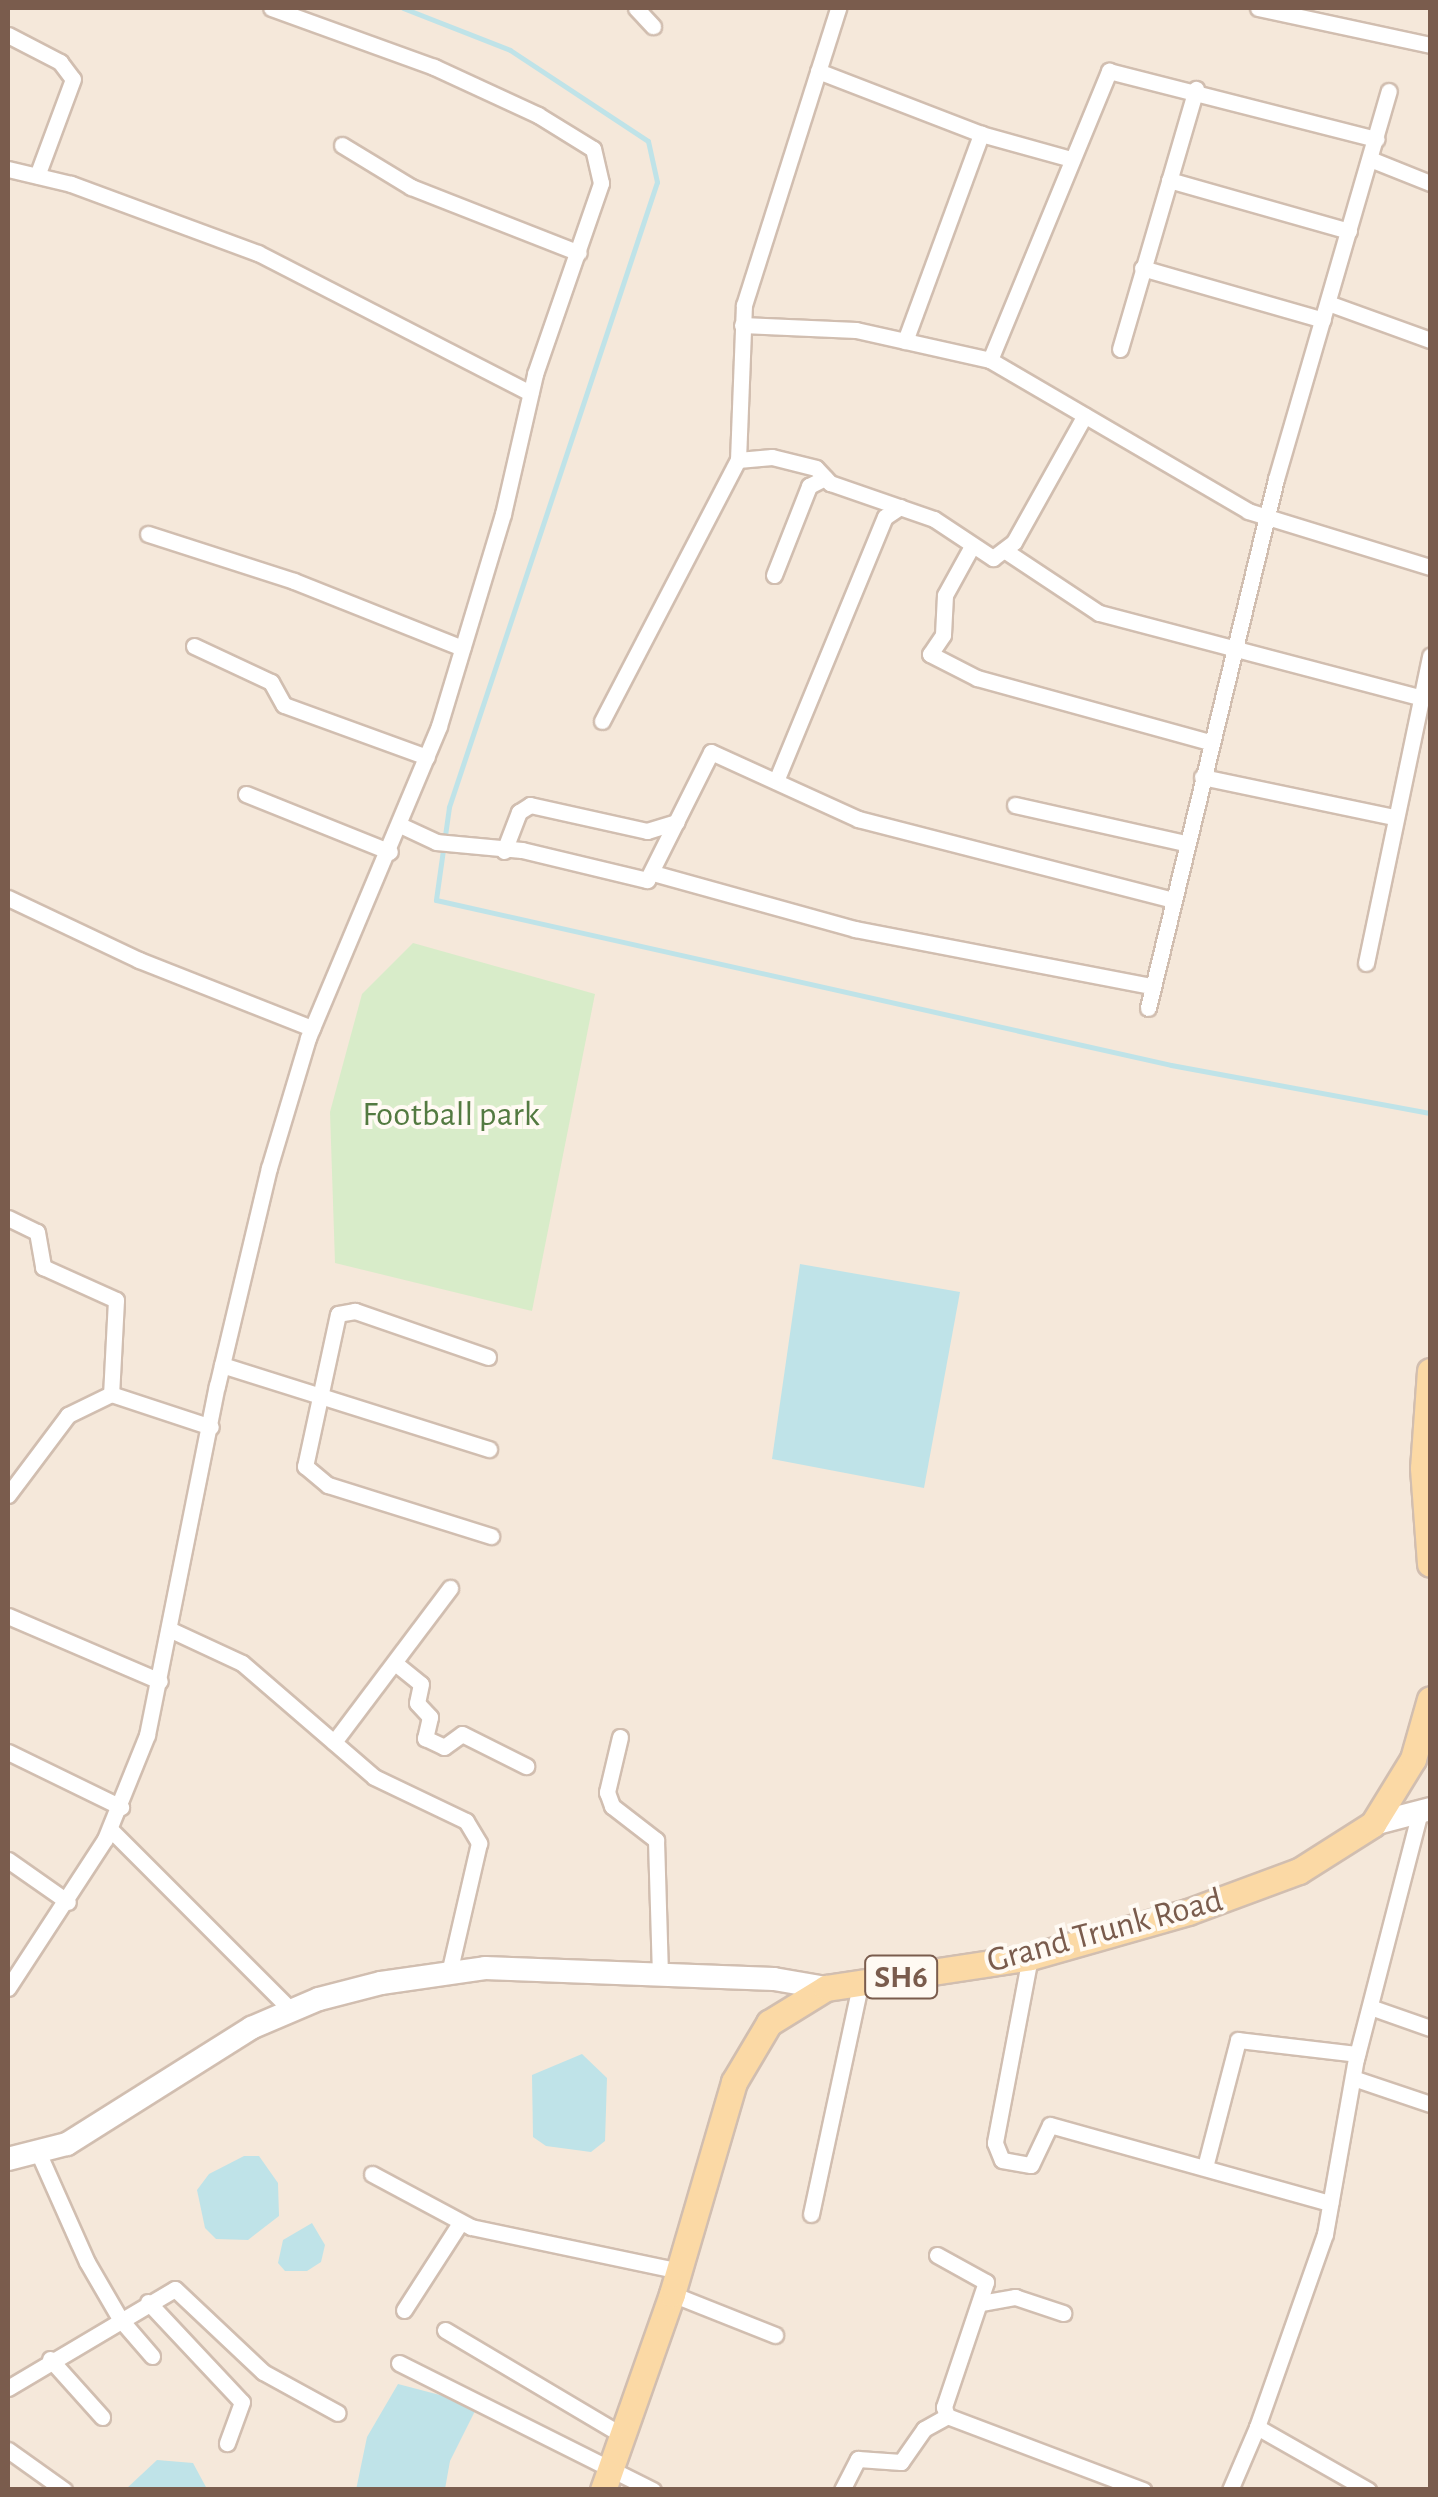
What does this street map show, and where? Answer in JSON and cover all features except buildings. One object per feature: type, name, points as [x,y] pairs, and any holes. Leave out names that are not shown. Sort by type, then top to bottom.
[{"type":"main road","points":[[1430,1380],[1423,1468],[1430,1563]]},
{"type":"main road","name":"Grand Trunk Road","points":[[607,2480],[676,2283],[743,2059],[770,2023],[826,1988],[1030,1956],[1266,1885],[1334,1854],[1373,1824],[1414,1759],[1430,1699]]},
{"type":"main road","points":[[1373,1824],[1425,1812]]},
{"type":"main road","points":[[8,2159],[66,2144],[251,2028],[292,2010],[381,1983],[485,1968],[660,1974],[826,1988]]},
{"type":"street","points":[[8,1988],[68,1902],[121,1806],[160,1680],[222,1365],[269,1168],[312,1028],[390,852],[426,757],[503,514],[530,393],[601,183],[593,149],[581,138],[434,68],[271,8]]},
{"type":"street","points":[[636,8],[652,26]]},
{"type":"street","points":[[602,721],[726,492],[738,460],[742,324],[777,188],[838,8]]},
{"type":"street","points":[[1258,8],[1430,45]]},
{"type":"street","points":[[8,35],[60,62],[73,78],[38,176]]},
{"type":"street","points":[[818,71],[981,134],[1071,158]]},
{"type":"street","points":[[990,360],[1109,71],[1376,138]]},
{"type":"street","points":[[1120,349],[1196,90]]},
{"type":"street","points":[[1148,1008],[1170,899],[1267,517],[1388,91]]},
{"type":"street","points":[[906,341],[981,134]]},
{"type":"street","points":[[342,145],[412,187],[579,253]]},
{"type":"street","points":[[1370,159],[1430,183]]},
{"type":"street","points":[[8,169],[258,252],[530,393]]},
{"type":"street","points":[[1169,180],[1349,231]]},
{"type":"street","points":[[1142,268],[1323,320]]},
{"type":"street","points":[[1328,303],[1430,340]]},
{"type":"street","points":[[742,324],[856,330],[990,360],[1267,517],[1430,567]]},
{"type":"street","points":[[738,460],[800,462],[825,478],[934,519],[993,558],[1004,550],[1085,416]]},
{"type":"street","points":[[774,575],[808,486],[825,478]]},
{"type":"street","points":[[776,781],[885,517],[900,507]]},
{"type":"street","points":[[148,534],[312,588],[462,648]]},
{"type":"street","points":[[972,546],[945,595],[943,634],[930,654],[977,678],[1210,742]]},
{"type":"street","points":[[1004,550],[1099,613],[1420,697]]},
{"type":"street","points":[[194,646],[271,682],[284,705],[426,757]]},
{"type":"street","points":[[1366,962],[1393,817],[1430,656]]},
{"type":"street","points":[[653,873],[711,752],[873,823],[1170,899]]},
{"type":"street","points":[[1202,777],[1393,817]]},
{"type":"street","points":[[246,794],[390,852]]},
{"type":"street","points":[[1015,804],[1185,843]]},
{"type":"street","points":[[504,851],[519,812],[530,805],[646,830],[677,822]]},
{"type":"street","points":[[400,825],[436,842],[504,851],[634,878],[653,873],[855,930],[1151,986]]},
{"type":"street","points":[[8,898],[139,960],[312,1028]]},
{"type":"street","points":[[8,1218],[38,1232],[42,1267],[116,1300],[111,1394]]},
{"type":"street","points":[[488,1357],[346,1310],[334,1320],[316,1396],[308,1474],[491,1536]]},
{"type":"street","points":[[222,1365],[489,1449]]},
{"type":"street","points":[[8,1496],[68,1415],[88,1399],[111,1394],[211,1427]]},
{"type":"street","points":[[334,1742],[450,1588]]},
{"type":"street","points":[[8,1616],[160,1680]]},
{"type":"street","points":[[171,1630],[242,1662],[374,1777],[466,1822],[479,1843],[449,1973]]},
{"type":"street","points":[[395,1663],[420,1684],[417,1703],[430,1717],[425,1738],[444,1747],[462,1734],[526,1766]]},
{"type":"street","points":[[620,1737],[607,1792],[612,1806],[656,1840],[660,1974]]},
{"type":"street","points":[[8,1752],[121,1806]]},
{"type":"street","points":[[1230,2490],[1258,2426],[1330,2203],[1357,2054],[1425,1812]]},
{"type":"street","points":[[110,1830],[292,2010]]},
{"type":"street","points":[[8,1860],[68,1902]]},
{"type":"street","points":[[1030,1956],[995,2143],[1002,2160],[1032,2165],[1050,2125],[1330,2203]]},
{"type":"street","points":[[811,2214],[861,1981]]},
{"type":"street","points":[[1372,2008],[1430,2028]]},
{"type":"street","points":[[1205,2167],[1238,2040],[1357,2054]]},
{"type":"street","points":[[1353,2078],[1430,2104]]},
{"type":"street","points":[[38,2152],[120,2319],[152,2356]]},
{"type":"street","points":[[372,2174],[460,2223],[676,2283],[775,2335]]},
{"type":"street","points":[[404,2310],[460,2223]]},
{"type":"street","points":[[937,2255],[986,2282],[944,2408],[947,2416],[1143,2490]]},
{"type":"street","points":[[9,2382],[176,2289],[263,2372],[338,2413]]},
{"type":"street","points":[[981,2303],[1014,2298],[1063,2314]]},
{"type":"street","points":[[148,2302],[242,2402],[227,2443]]},
{"type":"street","points":[[445,2330],[622,2435]]},
{"type":"street","points":[[50,2358],[102,2417]]},
{"type":"street","points":[[399,2363],[607,2480],[653,2490]]},
{"type":"street","points":[[842,2490],[858,2460],[902,2462],[924,2429],[947,2416]]},
{"type":"street","points":[[1258,2426],[1368,2490]]},
{"type":"street","points":[[8,2450],[64,2490]]},
{"type":"shaded area","points":[[8,8],[1430,8],[1430,2489],[8,2489]]},
{"type":"green space","name":"Football park","points":[[413,943],[595,994],[532,1311],[335,1263],[330,1112],[362,994]]},
{"type":"water","points":[[800,1264],[960,1292],[924,1488],[772,1459]]},
{"type":"water","points":[[582,2054],[607,2078],[605,2141],[591,2152],[546,2146],[533,2137],[532,2075]]},
{"type":"water","points":[[244,2156],[259,2156],[278,2183],[279,2216],[248,2240],[216,2239],[205,2228],[197,2190],[209,2174]]},
{"type":"water","points":[[312,2223],[325,2245],[321,2262],[307,2271],[285,2271],[278,2263],[283,2240]]},
{"type":"water","points":[[398,2384],[478,2405],[450,2461],[445,2489],[356,2490],[367,2437]]},
{"type":"water","points":[[157,2460],[193,2463],[207,2489],[126,2489]]},
{"type":"waterway","points":[[403,8],[510,50],[648,141],[657,182],[449,807],[436,900],[1171,1065],[1430,1113]]}]
